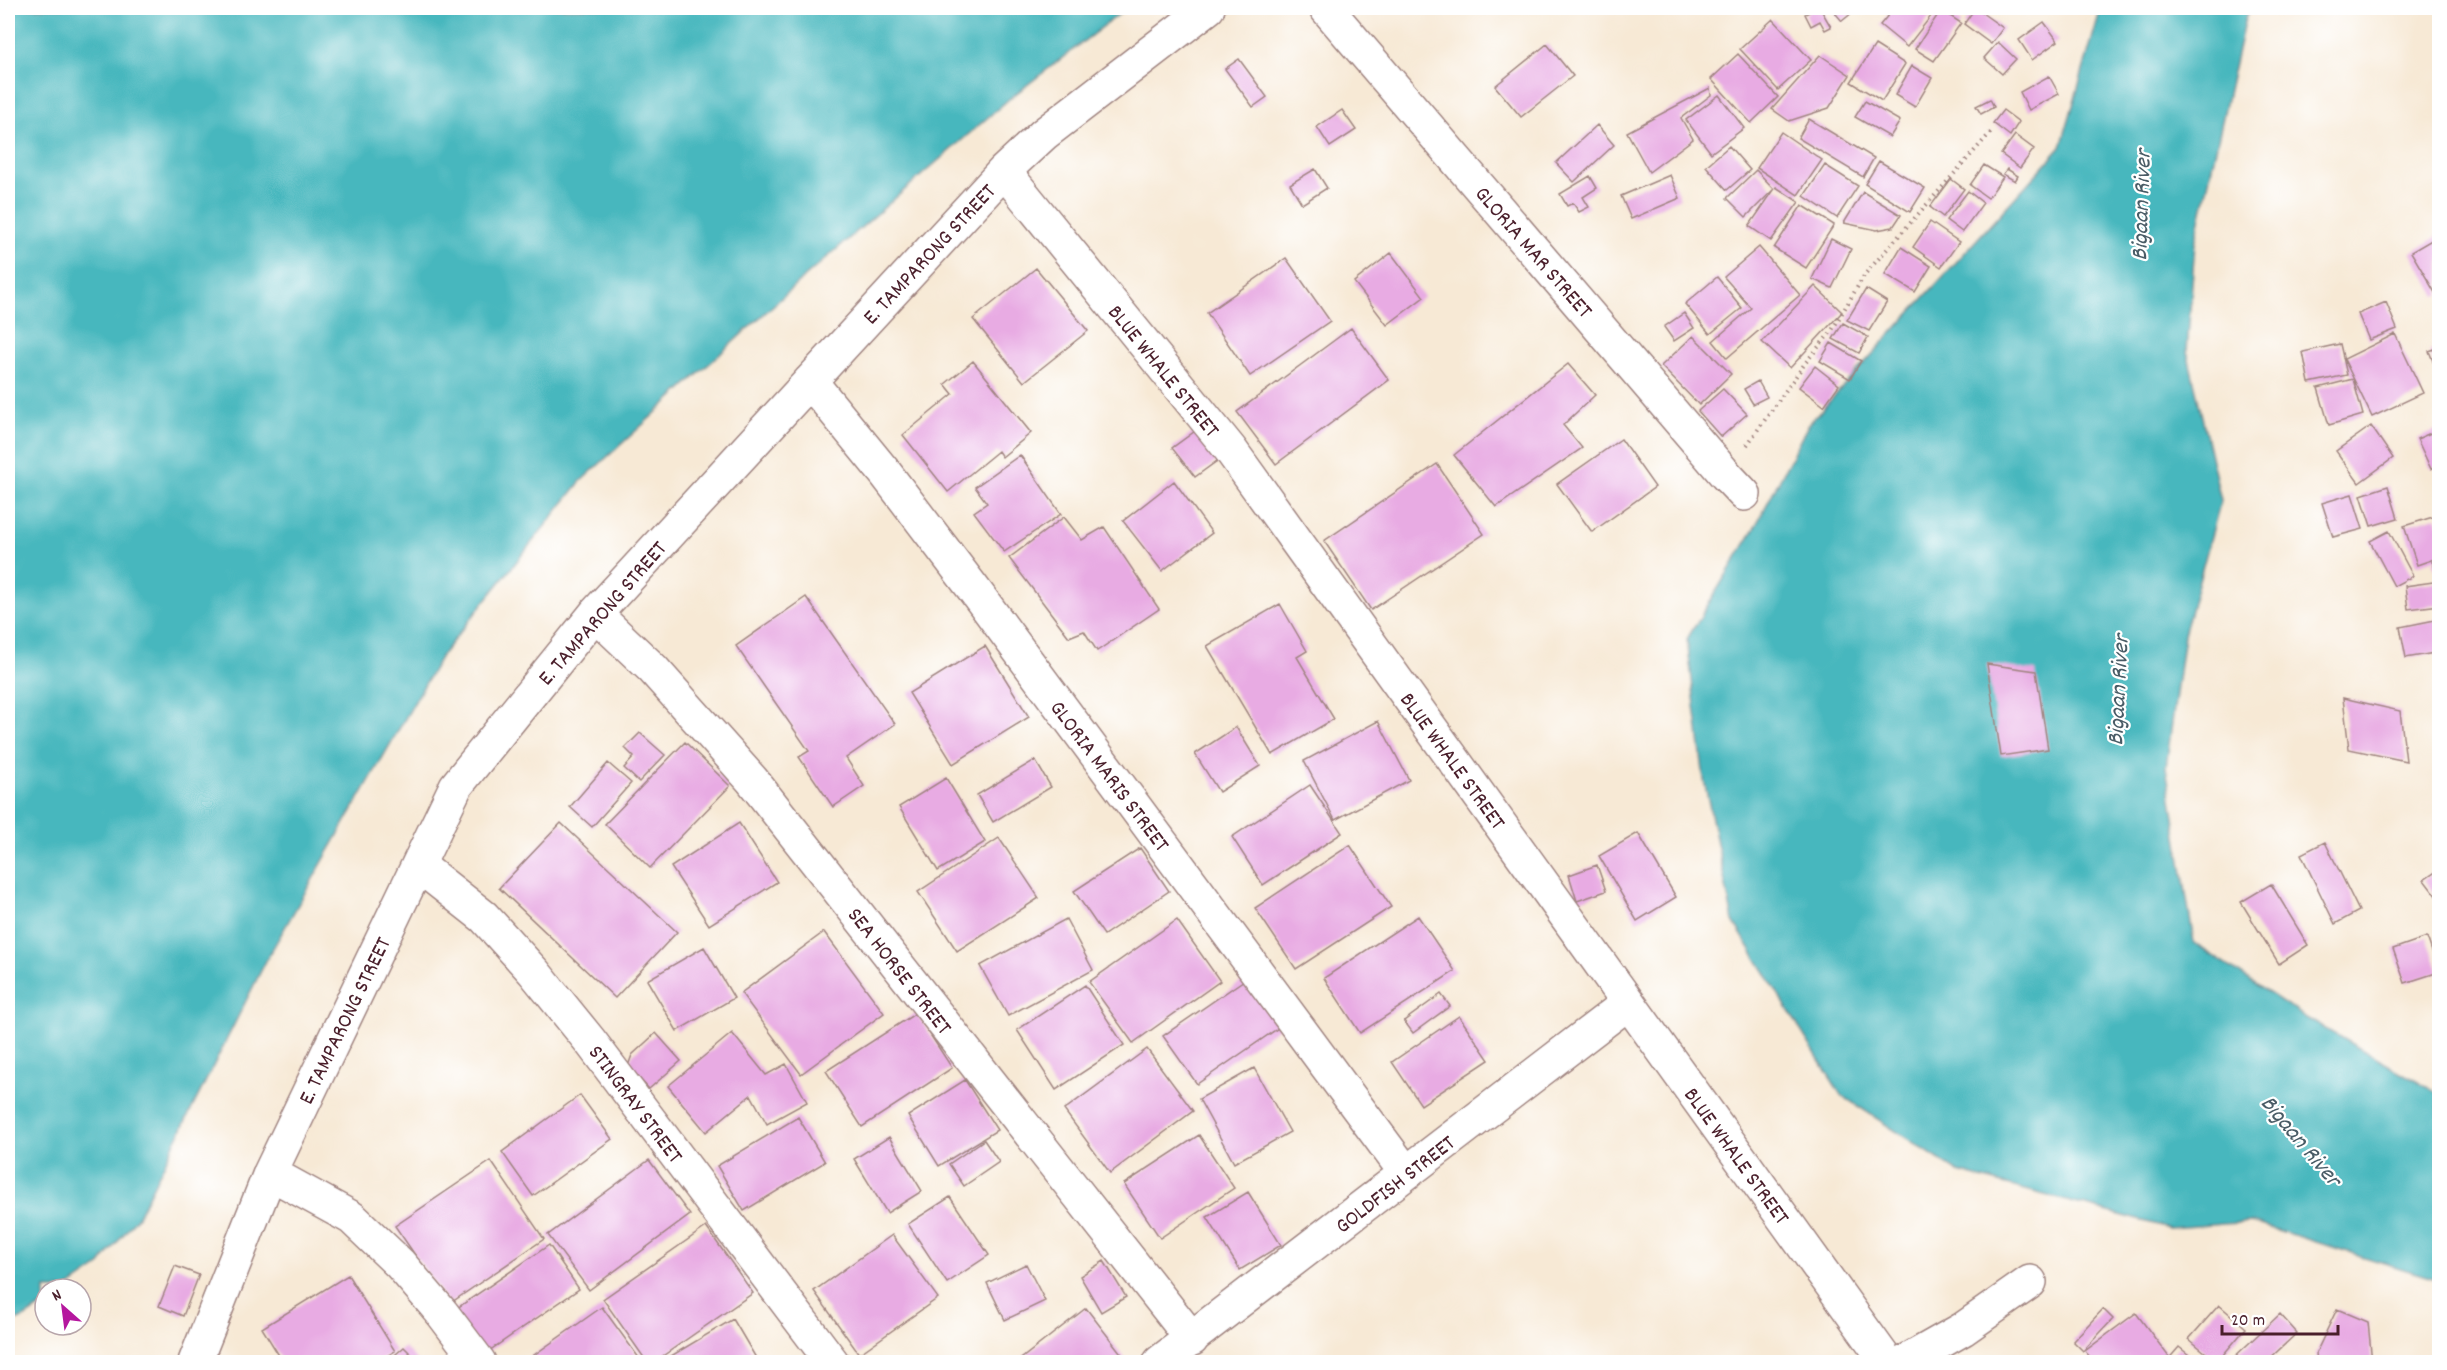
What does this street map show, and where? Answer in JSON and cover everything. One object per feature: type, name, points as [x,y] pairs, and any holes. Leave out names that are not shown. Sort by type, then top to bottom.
[{"type":"street","name":"E. TAMPARONG STREET","points":[[195,1362],[270,1173],[456,786],[595,614],[1004,171],[1044,135],[1208,8]]},
{"type":"street","name":"GLORIA MAR STREET","points":[[1326,8],[1735,484]]},
{"type":"street","name":"BLUE WHALE STREET","points":[[1004,171],[1230,449],[1887,1362]]},
{"type":"street","name":"GLORIA MARIS STREET","points":[[810,381],[886,474],[972,587],[1406,1173]]},
{"type":"street","name":"SEA HORSE STREET","points":[[595,614],[653,669],[752,780],[1191,1339]]},
{"type":"street","name":"STINGRAY STREET","points":[[418,865],[484,917],[534,972],[590,1041],[832,1362]]},
{"type":"street","name":"GOLDFISH STREET","points":[[1160,1362],[1628,1003]]},
{"type":"street","points":[[270,1173],[352,1218],[400,1264],[442,1313],[479,1362]]},
{"type":"street","points":[[1905,1362],[1963,1329],[2030,1282]]},
{"type":"path","points":[[1735,484],[1806,362],[1831,332],[1865,274],[1994,130]]},
{"type":"water","points":[[8,8],[1127,8],[1009,99],[800,281],[581,481],[441,656],[268,957],[138,1216],[98,1267],[83,1277],[33,1277],[33,1312],[8,1324]]},
{"type":"water","name":"Bigaan River","points":[[2101,8],[2251,8],[2245,18],[2195,243],[2187,351],[2221,500],[2184,635],[2166,767],[2194,943],[2308,1019],[2439,1094],[2439,1280],[2251,1222],[2169,1228],[1958,1172],[1841,1095],[1733,921],[1704,780],[1687,639],[1753,531],[1808,425],[2061,147]]},
{"type":"building","points":[[1820,8],[1831,27],[1825,30],[1820,21],[1811,26],[1805,14]]},
{"type":"building","points":[[1831,8],[1858,8],[1842,21]]},
{"type":"building","points":[[1894,8],[1931,8],[1935,11],[1907,47],[1880,25]]},
{"type":"building","points":[[1975,8],[2003,28],[1991,44],[1964,24]]},
{"type":"building","points":[[1941,10],[1961,23],[1934,61],[1915,49]]},
{"type":"building","points":[[1773,19],[1811,60],[1778,90],[1740,49]]},
{"type":"building","points":[[2044,22],[2058,41],[2032,60],[2019,40]]},
{"type":"building","points":[[1998,42],[2016,59],[2002,74],[1984,58]]},
{"type":"building","points":[[1547,44],[1573,76],[1521,117],[1495,86]]},
{"type":"building","points":[[1875,45],[1905,64],[1882,101],[1851,82]]},
{"type":"building","points":[[1738,54],[1778,97],[1751,123],[1711,79]]},
{"type":"building","points":[[1820,55],[1850,75],[1829,108],[1789,121],[1772,109]]},
{"type":"building","points":[[1239,59],[1267,97],[1253,107],[1225,69]]},
{"type":"building","points":[[1912,66],[1932,78],[1915,107],[1895,95]]},
{"type":"building","points":[[2049,76],[2059,94],[2029,110],[2020,92]]},
{"type":"building","points":[[1710,88],[1711,95],[1681,118],[1693,139],[1649,172],[1627,132]]},
{"type":"building","points":[[1719,95],[1744,128],[1711,153],[1686,120]]},
{"type":"building","points":[[1990,99],[1994,107],[1981,114],[1976,106]]},
{"type":"building","points":[[1865,101],[1900,121],[1890,137],[1855,117]]},
{"type":"building","points":[[1342,110],[1356,130],[1330,147],[1317,127]]},
{"type":"building","points":[[2003,110],[2019,122],[2010,136],[1993,123]]},
{"type":"building","points":[[1809,119],[1874,158],[1863,177],[1798,138]]},
{"type":"building","points":[[1597,125],[1614,145],[1574,182],[1556,163]]},
{"type":"building","points":[[1781,132],[1822,160],[1798,195],[1757,168]]},
{"type":"building","points":[[2015,135],[2034,149],[2020,168],[2001,154]]},
{"type":"building","points":[[1729,146],[1750,170],[1727,190],[1706,166]]},
{"type":"building","points":[[1879,161],[1925,188],[1910,212],[1865,184]]},
{"type":"building","points":[[1825,165],[1858,186],[1837,218],[1804,196]]},
{"type":"building","points":[[1984,165],[2003,177],[1988,198],[1970,185]]},
{"type":"building","points":[[1315,169],[1327,188],[1302,204],[1290,184]]},
{"type":"building","points":[[2007,169],[2018,176],[2015,181],[2003,174]]},
{"type":"building","points":[[1756,170],[1774,189],[1746,217],[1727,198]]},
{"type":"building","points":[[1670,175],[1680,198],[1631,219],[1621,196]]},
{"type":"building","points":[[1590,176],[1597,188],[1583,197],[1589,207],[1579,212],[1573,203],[1567,206],[1560,194]]},
{"type":"building","points":[[1951,179],[1964,189],[1943,217],[1930,207]]},
{"type":"building","points":[[1776,187],[1799,202],[1771,241],[1749,226]]},
{"type":"building","points":[[1968,191],[1983,203],[1962,232],[1946,220]]},
{"type":"building","points":[[1863,192],[1901,215],[1893,227],[1877,230],[1844,223]]},
{"type":"building","points":[[1802,205],[1834,225],[1806,268],[1774,248]]},
{"type":"building","points":[[1930,222],[1959,242],[1941,267],[1913,247]]},
{"type":"building","points":[[2440,235],[2440,294],[2437,296],[2411,252]]},
{"type":"building","points":[[1831,239],[1851,249],[1832,288],[1812,279]]},
{"type":"building","points":[[1759,247],[1800,295],[1727,358],[1713,341],[1751,308],[1724,277]]},
{"type":"building","points":[[1901,247],[1931,266],[1915,292],[1885,274]]},
{"type":"building","points":[[1391,253],[1424,297],[1387,325],[1354,282]]},
{"type":"building","points":[[1286,258],[1330,321],[1250,376],[1207,313]]},
{"type":"building","points":[[1036,268],[1088,331],[1024,382],[973,319]]},
{"type":"building","points":[[1717,277],[1742,308],[1710,334],[1685,304]]},
{"type":"building","points":[[1815,286],[1842,312],[1790,368],[1762,342]]},
{"type":"building","points":[[1866,289],[1887,302],[1869,331],[1847,320]]},
{"type":"building","points":[[2386,302],[2397,329],[2369,340],[2358,314]]},
{"type":"building","points":[[1684,313],[1694,328],[1674,341],[1664,327]]},
{"type":"building","points":[[1843,323],[1868,337],[1859,353],[1833,339]]},
{"type":"building","points":[[1351,328],[1389,380],[1276,464],[1237,412]]},
{"type":"building","points":[[2395,334],[2423,393],[2372,417],[2344,359]]},
{"type":"building","points":[[1693,336],[1731,374],[1699,405],[1661,366]]},
{"type":"building","points":[[1831,343],[1861,361],[1850,379],[1820,361]]},
{"type":"building","points":[[2340,344],[2347,375],[2309,383],[2303,352]]},
{"type":"building","points":[[2440,347],[2440,373],[2438,374],[2429,351]]},
{"type":"building","points":[[973,361],[1031,433],[1002,457],[998,451],[948,492],[903,435],[953,394],[945,384]]},
{"type":"building","points":[[1568,364],[1595,395],[1563,425],[1582,448],[1496,507],[1454,455]]},
{"type":"building","points":[[1815,366],[1839,385],[1824,406],[1799,387]]},
{"type":"building","points":[[2353,379],[2363,415],[2329,425],[2318,388]]},
{"type":"building","points":[[1758,381],[1767,397],[1753,404],[1744,389]]},
{"type":"building","points":[[1723,389],[1747,414],[1721,437],[1698,411]]},
{"type":"building","points":[[2371,426],[2393,458],[2359,483],[2336,451]]},
{"type":"building","points":[[1198,429],[1221,458],[1195,477],[1172,448]]},
{"type":"building","points":[[2440,429],[2440,465],[2431,469],[2417,439]]},
{"type":"building","points":[[1621,439],[1655,487],[1592,532],[1557,484]]},
{"type":"building","points":[[1020,455],[1061,514],[1004,552],[974,512],[987,503],[975,487]]},
{"type":"building","points":[[1437,464],[1484,534],[1371,610],[1324,541]]},
{"type":"building","points":[[1174,481],[1212,533],[1162,571],[1123,521]]},
{"type":"building","points":[[2388,486],[2398,518],[2371,526],[2361,495]]},
{"type":"building","points":[[2352,494],[2363,529],[2333,537],[2322,503]]},
{"type":"building","points":[[2436,516],[2440,527],[2440,557],[2417,565],[2404,526]]},
{"type":"building","points":[[1064,517],[1082,540],[1104,527],[1159,609],[1097,651],[1084,631],[1069,637],[1009,558]]},
{"type":"building","points":[[2389,531],[2413,576],[2394,586],[2370,541]]},
{"type":"building","points":[[2440,559],[2440,577],[2432,562]]},
{"type":"building","points":[[2440,581],[2440,605],[2408,609],[2405,586]]},
{"type":"building","points":[[806,597],[895,724],[846,758],[864,786],[833,807],[799,757],[809,751],[736,646]]},
{"type":"building","points":[[1280,604],[1307,651],[1297,657],[1334,719],[1272,755],[1207,646]]},
{"type":"building","points":[[2440,619],[2440,652],[2406,658],[2400,627]]},
{"type":"building","points":[[985,646],[1029,717],[953,764],[909,693]]},
{"type":"building","points":[[1987,664],[2036,671],[2048,749],[2001,756]]},
{"type":"building","points":[[2343,698],[2400,711],[2406,761],[2349,749]]},
{"type":"building","points":[[1378,721],[1409,780],[1335,820],[1304,761]]},
{"type":"building","points":[[1236,727],[1260,766],[1219,792],[1195,754]]},
{"type":"building","points":[[640,733],[665,755],[639,782],[624,768],[634,757],[625,748]]},
{"type":"building","points":[[685,742],[730,786],[650,868],[605,824]]},
{"type":"building","points":[[1035,760],[1051,787],[993,822],[977,795]]},
{"type":"building","points":[[608,763],[631,783],[592,827],[570,807]]},
{"type":"building","points":[[946,778],[985,842],[938,871],[899,807]]},
{"type":"building","points":[[1310,785],[1342,833],[1263,885],[1232,837]]},
{"type":"building","points":[[561,823],[677,932],[615,998],[499,888]]},
{"type":"building","points":[[739,823],[777,882],[709,925],[671,867]]},
{"type":"building","points":[[1638,833],[1676,897],[1637,921],[1599,856]]},
{"type":"building","points":[[999,838],[1039,898],[957,951],[918,892]]},
{"type":"building","points":[[2325,842],[2359,911],[2335,924],[2301,854]]},
{"type":"building","points":[[1350,845],[1391,907],[1296,969],[1255,908]]},
{"type":"building","points":[[1140,848],[1169,891],[1104,935],[1074,891]]},
{"type":"building","points":[[1597,865],[1606,891],[1577,901],[1569,875]]},
{"type":"building","points":[[2440,869],[2440,901],[2424,880]]},
{"type":"building","points":[[2271,884],[2308,945],[2279,964],[2241,902]]},
{"type":"building","points":[[1418,916],[1455,971],[1360,1033],[1324,978]]},
{"type":"building","points":[[1066,919],[1093,970],[1008,1016],[980,966]]},
{"type":"building","points":[[1177,920],[1220,981],[1133,1043],[1089,982]]},
{"type":"building","points":[[824,932],[884,1013],[801,1074],[741,993]]},
{"type":"building","points":[[2427,937],[2439,972],[2405,983],[2393,949]]},
{"type":"building","points":[[704,947],[734,998],[677,1031],[647,980]]},
{"type":"building","points":[[1250,976],[1284,1024],[1197,1084],[1163,1036]]},
{"type":"building","points":[[1085,985],[1124,1045],[1056,1090],[1017,1030]]},
{"type":"building","points":[[1441,994],[1450,1006],[1413,1033],[1404,1021]]},
{"type":"building","points":[[916,1013],[952,1068],[862,1127],[826,1071]]},
{"type":"building","points":[[1459,1016],[1489,1060],[1421,1105],[1392,1062]]},
{"type":"building","points":[[656,1033],[681,1061],[649,1089],[628,1066],[632,1055]]},
{"type":"building","points":[[732,1033],[766,1075],[786,1064],[807,1102],[767,1124],[751,1095],[706,1132],[668,1086]]},
{"type":"building","points":[[1147,1049],[1193,1111],[1110,1173],[1064,1110]]},
{"type":"building","points":[[1254,1068],[1290,1132],[1234,1163],[1199,1099]]},
{"type":"building","points":[[965,1080],[997,1130],[939,1166],[908,1116]]},
{"type":"building","points":[[580,1095],[612,1139],[533,1196],[502,1152]]},
{"type":"building","points":[[798,1117],[825,1162],[744,1211],[717,1166]]},
{"type":"building","points":[[1199,1135],[1234,1188],[1160,1238],[1124,1184]]},
{"type":"building","points":[[889,1137],[922,1191],[887,1213],[854,1159]]},
{"type":"building","points":[[984,1140],[999,1162],[964,1186],[949,1164]]},
{"type":"building","points":[[649,1160],[690,1215],[589,1290],[548,1235]]},
{"type":"building","points":[[491,1161],[544,1239],[449,1304],[395,1226]]},
{"type":"building","points":[[1248,1192],[1281,1245],[1240,1270],[1207,1217]]},
{"type":"building","points":[[950,1197],[989,1255],[947,1283],[908,1224]]},
{"type":"building","points":[[706,1227],[753,1293],[654,1362],[647,1362],[603,1299]]},
{"type":"building","points":[[892,1235],[938,1298],[859,1354],[814,1291]]},
{"type":"building","points":[[549,1245],[579,1289],[483,1355],[453,1311]]},
{"type":"building","points":[[1104,1261],[1126,1297],[1101,1312],[1080,1276]]},
{"type":"building","points":[[1026,1264],[1045,1301],[1005,1320],[987,1283]]},
{"type":"building","points":[[175,1266],[199,1275],[183,1316],[159,1306]]},
{"type":"building","points":[[348,1275],[395,1351],[378,1362],[283,1362],[262,1328]]},
{"type":"building","points":[[2219,1305],[2246,1328],[2217,1362],[2189,1339]]},
{"type":"building","points":[[602,1307],[642,1362],[524,1362]]},
{"type":"building","points":[[1086,1308],[1127,1361],[1017,1362]]},
{"type":"building","points":[[2103,1309],[2113,1319],[2083,1351],[2073,1341]]},
{"type":"building","points":[[2337,1309],[2368,1322],[2372,1362],[2317,1362],[2316,1353]]},
{"type":"building","points":[[2136,1313],[2169,1357],[2161,1362],[2094,1362],[2085,1351]]},
{"type":"building","points":[[2280,1314],[2297,1333],[2266,1362],[2230,1361]]},
{"type":"building","points":[[733,1319],[756,1358],[748,1362],[661,1362]]},
{"type":"building","points":[[404,1347],[419,1362],[387,1362]]},
{"type":"building","points":[[2179,1347],[2198,1362],[2166,1362]]}]
